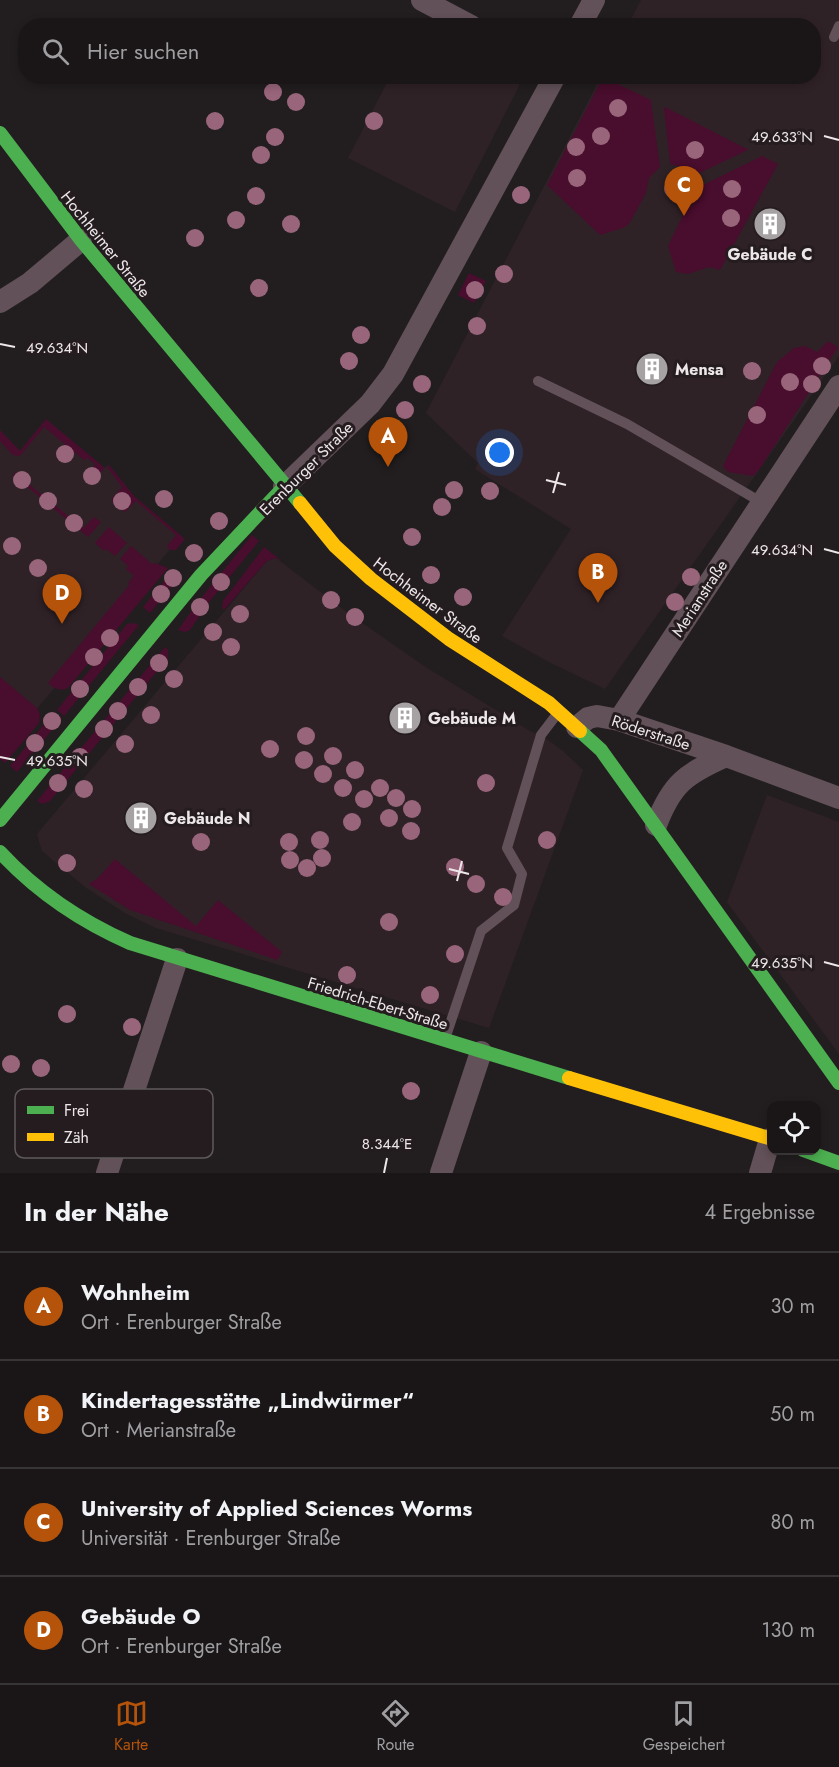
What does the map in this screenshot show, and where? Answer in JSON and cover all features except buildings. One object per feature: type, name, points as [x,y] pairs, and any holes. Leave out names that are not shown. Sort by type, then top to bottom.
[{"type":"street","points":[[422,0],[456,18]]},
{"type":"street","points":[[584,18],[594,0]]},
{"type":"street","name":"Erenburger Straße","points":[[0,820],[201,575],[284,487],[370,404],[393,374],[551,84]]},
{"type":"street","name":"Hochheimer Straße","points":[[0,133],[81,240],[335,546],[371,579],[449,639],[559,711],[601,750],[839,1083]]},
{"type":"street","points":[[0,302],[30,283],[81,240]]},
{"type":"street","name":"Merianstraße","points":[[619,720],[839,386]]},
{"type":"street","name":"Röderstraße","points":[[577,727],[588,718],[597,716],[619,720],[726,756],[839,798]]},
{"type":"street","name":"Röderstraße","points":[[656,825],[674,788],[688,775],[726,756]]},
{"type":"street","name":"Friedrich-Ebert-Straße","points":[[0,852],[33,885],[85,922],[130,943],[767,1138]]},
{"type":"street","points":[[134,1089],[177,959]]},
{"type":"street","points":[[441,1173],[481,1052]]},
{"type":"street","points":[[760,1173],[767,1151]]},
{"type":"street","points":[[817,1155],[839,1163]]},
{"type":"street","points":[[107,1173],[112,1158]]},
{"type":"lane","points":[[834,37],[839,26]]},
{"type":"lane","points":[[538,381],[627,424],[761,502]]},
{"type":"lane","points":[[445,1041],[481,931],[514,905],[522,874],[507,848],[541,735],[559,711]]},
{"type":"shaded area","points":[[641,0],[839,0],[839,356],[605,689],[502,636],[571,529],[475,469],[478,463],[426,413],[597,84],[821,84],[821,18],[632,18]]},
{"type":"shaded area","points":[[386,84],[519,84],[455,212],[348,158]]},
{"type":"shaded area","points":[[599,84],[618,84],[651,100],[660,167],[649,178],[646,193],[629,224],[600,235],[547,185]]},
{"type":"shaded area","points":[[665,107],[748,150],[693,176],[685,168],[670,164]]},
{"type":"shaded area","points":[[762,156],[778,164],[720,270],[709,267],[688,274],[676,272],[668,246],[685,211],[695,202],[697,188]]},
{"type":"shaded area","points":[[469,273],[486,281],[474,303],[458,295]]},
{"type":"shaded area","points":[[828,341],[838,347],[759,470],[753,476],[728,472],[723,466],[777,362],[794,348],[805,346],[817,352]]},
{"type":"shaded area","points":[[46,419],[104,468],[109,465],[134,496],[181,536],[0,753],[0,430],[20,451]]},
{"type":"shaded area","points":[[46,419],[105,468],[92,481],[88,481],[87,477],[95,464],[87,458],[84,460],[73,451],[65,460],[60,460],[59,455],[67,446],[44,427],[20,456],[13,455],[0,441],[0,430],[20,451]]},
{"type":"shaded area","points":[[109,465],[134,496],[185,539],[176,550],[170,550],[167,546],[176,535],[136,501],[125,512],[113,503],[112,499],[122,487],[107,467]]},
{"type":"shaded area","points":[[15,473],[83,528],[94,517],[101,522],[88,537],[13,475]]},
{"type":"shaded area","points":[[109,527],[127,543],[115,556],[106,549],[104,551],[95,543]]},
{"type":"shaded area","points":[[252,535],[259,541],[210,601],[190,630],[185,632],[178,630],[197,603]]},
{"type":"shaded area","points":[[131,546],[152,564],[168,568],[68,688],[62,690],[55,688],[48,683],[130,584],[128,583],[134,576],[120,559]]},
{"type":"shaded area","points":[[264,547],[282,561],[276,558],[267,561],[224,610],[223,601]]},
{"type":"shaded area","points":[[276,558],[348,613],[424,666],[530,731],[541,735],[583,770],[489,1028],[156,928],[125,913],[85,887],[42,851],[37,834],[267,561]]},
{"type":"shaded area","points":[[173,570],[178,578],[150,613],[143,607]]},
{"type":"shaded area","points":[[127,624],[139,625],[64,716],[57,710]]},
{"type":"shaded area","points":[[165,647],[168,650],[168,658],[50,801],[43,804],[37,801]]},
{"type":"shaded area","points":[[0,677],[37,708],[40,714],[39,723],[5,763],[0,759]]},
{"type":"shaded area","points":[[54,712],[62,718],[17,772],[10,766]]},
{"type":"shaded area","points":[[767,795],[839,822],[839,1054],[727,902]]},
{"type":"shaded area","points":[[115,859],[196,926],[218,900],[282,952],[277,960],[130,910],[89,884],[99,877]]},
{"type":"traffic: fast","points":[[0,133],[81,240],[300,503]]},
{"type":"traffic: fast","points":[[0,820],[201,575],[284,487]]},
{"type":"traffic: fast","points":[[580,731],[601,750],[839,1083]]},
{"type":"traffic: fast","points":[[0,852],[44,893],[94,925],[130,943],[569,1078]]},
{"type":"traffic: fast","points":[[817,1155],[839,1163]]},
{"type":"traffic: slow","points":[[300,503],[335,546],[371,579],[449,639],[549,703],[580,731]]},
{"type":"traffic: slow","points":[[569,1078],[767,1137]]},
{"type":"place","name":"University of Applied Sciences Worms","points":[[684,216]]},
{"type":"place","name":"Gebäude C","points":[[770,224]]},
{"type":"place","name":"Mensa","points":[[652,369]]},
{"type":"place","name":"Wohnheim","points":[[388,467]]},
{"type":"place","name":"Kindertagesstätte „Lindwürmer“","points":[[598,603]]},
{"type":"place","name":"Gebäude O","points":[[62,624]]},
{"type":"place","name":"Gebäude M","points":[[405,718]]},
{"type":"place","name":"Gebäude N","points":[[141,818]]}]
